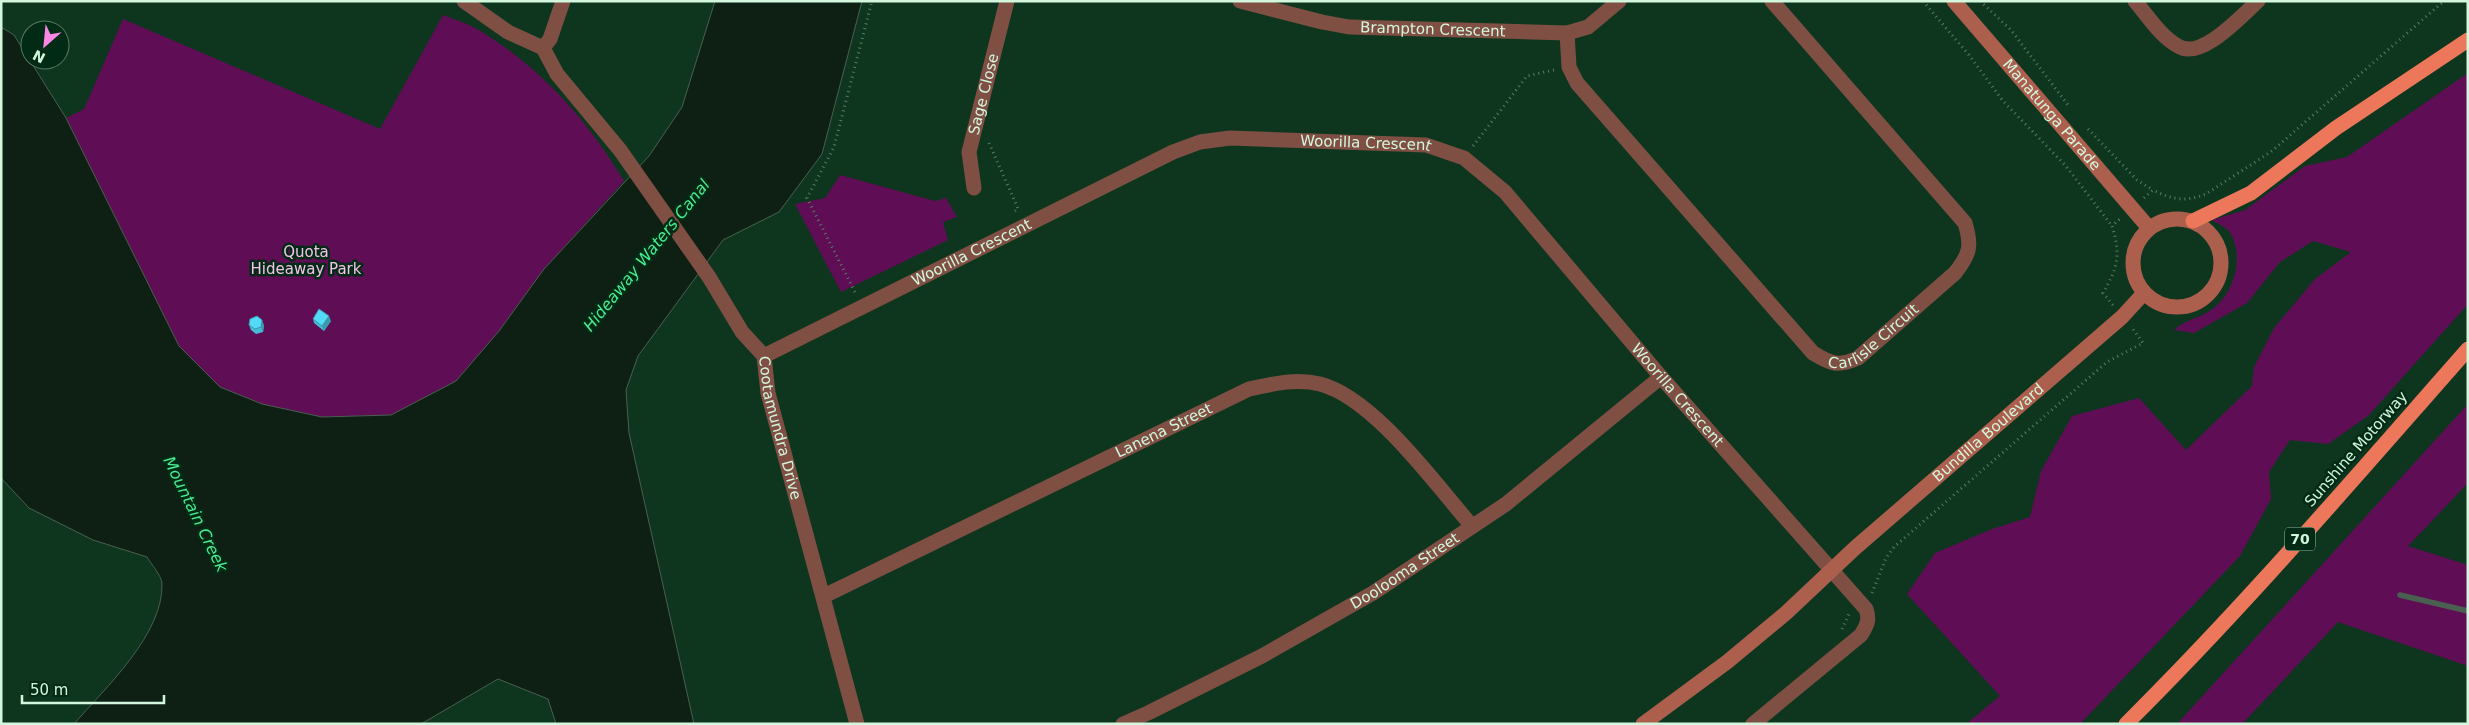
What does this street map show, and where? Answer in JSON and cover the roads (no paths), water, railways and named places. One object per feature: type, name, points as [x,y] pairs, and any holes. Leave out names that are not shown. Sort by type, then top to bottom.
[{"type":"highway","points":[[2193,221],[2251,193],[2336,128],[2468,40]]},
{"type":"highway","name":"Sunshine Motorway","points":[[2126,724],[2184,666],[2229,617],[2468,349]]},
{"type":"street","points":[[464,1],[508,32],[543,48],[550,39],[563,1]]},
{"type":"street","name":"Sage Close","points":[[974,188],[969,152],[1007,1]]},
{"type":"street","name":"Brampton Crescent","points":[[1240,1],[1349,27],[1567,33],[1588,27],[1619,1]]},
{"type":"street","name":"Carlisle Circuit","points":[[1567,33],[1569,67],[1576,83],[1813,353],[1828,362],[1844,364],[1858,358],[1955,273],[1966,260],[1970,242],[1965,223],[1772,1]]},
{"type":"street","name":"Manatunga Parade","points":[[1954,1],[2149,228]]},
{"type":"street","points":[[2135,1],[2166,37],[2179,48],[2194,49],[2209,43],[2258,1]]},
{"type":"street","name":"Cootamundra Drive","points":[[543,48],[557,74],[620,150],[709,277],[742,332],[764,356],[768,393],[857,724]]},
{"type":"street","name":"Woorilla Crescent","points":[[764,356],[1173,152],[1200,142],[1230,138],[1426,145],[1464,158],[1506,192],[1661,377],[1832,569]]},
{"type":"street","points":[[2178,218],[2193,221],[2206,230],[2216,242],[2221,255],[2221,271],[2216,286],[2206,298],[2189,306],[2173,308],[2156,303],[2144,293],[2136,280],[2132,266],[2134,250],[2141,237],[2149,228],[2163,220],[2178,218]]},
{"type":"street","name":"Bundilla Boulevard","points":[[1643,724],[1727,662],[1786,614],[1832,569],[2122,317],[2144,293]]},
{"type":"street","name":"Doolooma Street","points":[[1123,724],[1262,656],[1356,602],[1506,504],[1661,377]]},
{"type":"street","name":"Lanena Street","points":[[824,596],[1249,389],[1282,381],[1320,384],[1355,401],[1380,421],[1472,526]]},
{"type":"street","points":[[1752,724],[1850,644],[1868,623],[1869,617],[1866,609],[1832,569]]},
{"type":"water","points":[[715,1],[862,1],[822,154],[779,212],[723,240],[638,356],[626,390],[629,433],[694,724],[556,724],[548,699],[498,679],[421,724],[74,724],[116,677],[143,641],[160,602],[162,583],[158,573],[147,557],[93,540],[29,508],[1,478],[1,27],[14,35],[20,45],[20,70],[36,70],[66,118],[179,346],[220,387],[262,404],[322,417],[391,415],[456,381],[499,331],[544,269],[649,156],[682,107]]},
{"type":"waterway","points":[[2400,595],[2468,611]]},
{"type":"park label","name":"Quota Hideaway Park","points":[[306,260]]},
{"type":"water label","name":"Hideaway Waters Canal","points":[[646,255]]},
{"type":"water label","name":"Mountain Creek","points":[[196,514]]}]
